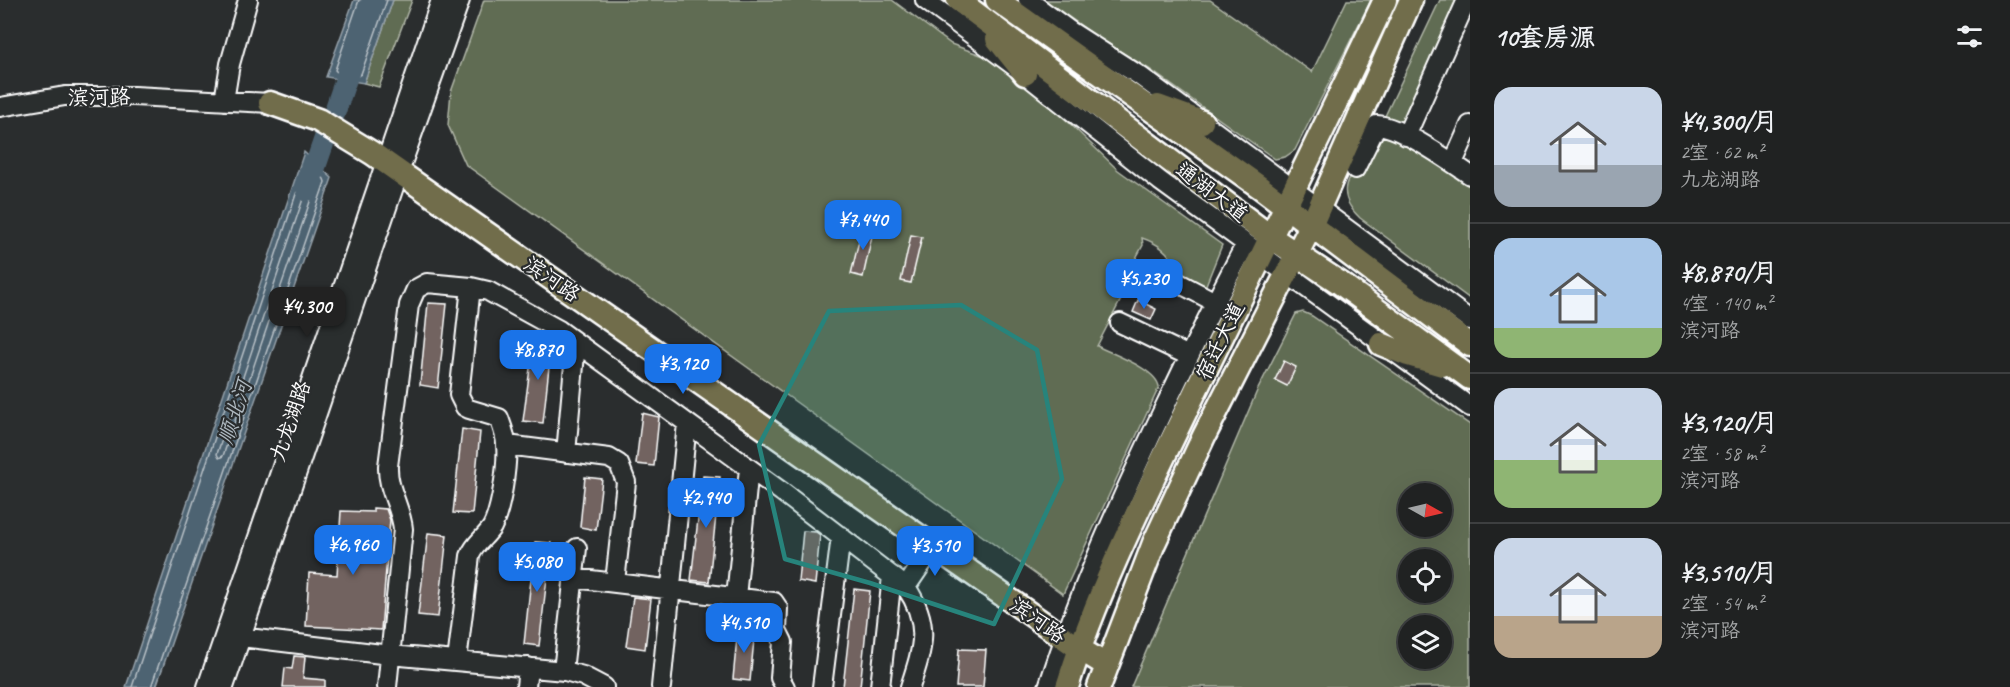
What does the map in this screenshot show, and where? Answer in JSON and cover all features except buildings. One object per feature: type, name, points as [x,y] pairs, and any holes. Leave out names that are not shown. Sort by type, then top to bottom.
[{"type":"main road","name":"通湖大道","points":[[958,0],[1185,170],[1260,246],[1376,310],[1464,374]]},
{"type":"main road","name":"通湖大道","points":[[997,0],[1206,148],[1291,199],[1315,217],[1392,288],[1470,345]]},
{"type":"main road","name":"宿迁大道","points":[[1067,687],[1072,644],[1135,517],[1260,246],[1291,199],[1385,0]]},
{"type":"main road","name":"宿迁大道","points":[[1099,687],[1154,543],[1204,436],[1315,217],[1411,0]]},
{"type":"main road","points":[[980,16],[1025,74]]},
{"type":"main road","points":[[1136,99],[1202,122]]},
{"type":"main road","name":"滨河路","points":[[270,103],[318,120],[392,167],[1072,644],[1106,665]]},
{"type":"main road","points":[[1185,170],[1199,176],[1210,173],[1212,163],[1206,148]]},
{"type":"main road","points":[[1376,310],[1375,301],[1380,290],[1384,287],[1392,288]]},
{"type":"main road","points":[[1381,344],[1464,374]]},
{"type":"street","points":[[224,101],[230,64],[248,0]]},
{"type":"street","name":"九龙湖路","points":[[207,687],[233,635],[392,167],[441,0]]},
{"type":"street","name":"九龙湖路","points":[[392,167],[460,0]]},
{"type":"street","points":[[925,0],[1025,74],[1160,181],[1260,246],[1215,302],[1113,514],[1072,644],[1048,687]]},
{"type":"street","points":[[1028,0],[1070,32],[1140,76],[1202,122],[1291,199]]},
{"type":"street","points":[[1406,136],[1467,0]]},
{"type":"street","name":"滨河路","points":[[0,107],[65,96],[134,96],[270,103]]},
{"type":"street","points":[[1355,169],[1377,125],[1384,125],[1453,163],[1470,175]]},
{"type":"street","points":[[1453,163],[1470,125]]},
{"type":"street","points":[[1315,217],[1470,320]]},
{"type":"street","points":[[1292,265],[1381,344],[1470,407]]},
{"type":"street","points":[[1156,271],[1215,302]]},
{"type":"street","points":[[387,687],[403,529],[399,509],[389,485],[388,466],[409,305],[412,295],[421,285],[427,283],[488,291],[559,330],[899,581],[916,602],[921,615],[923,632],[922,648],[910,687]]},
{"type":"street","points":[[457,661],[470,556],[497,517],[507,445],[498,418],[465,407],[459,395],[471,287]]},
{"type":"street","points":[[1120,323],[1189,356]]},
{"type":"street","points":[[566,453],[576,343]]},
{"type":"street","points":[[661,687],[687,423]]},
{"type":"street","points":[[507,445],[615,460],[622,469],[626,482],[615,582]]},
{"type":"street","points":[[736,597],[748,468]]},
{"type":"street","points":[[822,687],[841,536]]},
{"type":"street","points":[[880,687],[899,581],[934,546]]},
{"type":"street","points":[[563,671],[577,548]]},
{"type":"street","points":[[574,578],[769,601],[777,604],[777,630],[783,642],[780,678],[785,687]]},
{"type":"street","points":[[233,635],[390,655],[563,671],[583,676],[604,687]]},
{"type":"street","name":"九龙湖路","points":[[224,687],[233,635]]},
{"type":"street","points":[[526,687],[528,667]]},
{"type":"highlighted area","points":[[961,305],[1037,350],[1062,479],[994,624],[870,583],[785,559],[759,445],[829,311]]},
{"type":"green space","points":[[393,0],[412,0],[379,87],[364,83]]},
{"type":"green space","points":[[484,0],[892,0],[951,44],[989,58],[1061,115],[1118,170],[1222,245],[1204,290],[1178,275],[1170,257],[1155,244],[1142,238],[1143,245],[1127,275],[1132,278],[1097,346],[1142,368],[1151,374],[1159,387],[1063,594],[466,165],[448,125],[451,92]]},
{"type":"green space","points":[[1045,0],[1210,0],[1312,72],[1347,0],[1371,0],[1295,150],[1285,157],[1275,159],[1149,69],[1103,41]]},
{"type":"green space","points":[[1440,0],[1462,0],[1399,139],[1470,180],[1470,299],[1360,218],[1349,204],[1346,193],[1347,182],[1350,176],[1357,175]]},
{"type":"green space","points":[[1303,312],[1470,425],[1470,687],[1131,687],[1257,391],[1296,314]]},
{"type":"water","points":[[354,0],[393,0],[364,83],[326,77]]},
{"type":"water","points":[[304,152],[332,178],[156,687],[126,687]]},
{"type":"waterway","name":"顺北河","points":[[333,117],[373,0]]},
{"type":"waterway","name":"顺北河","points":[[307,190],[325,138]]}]
